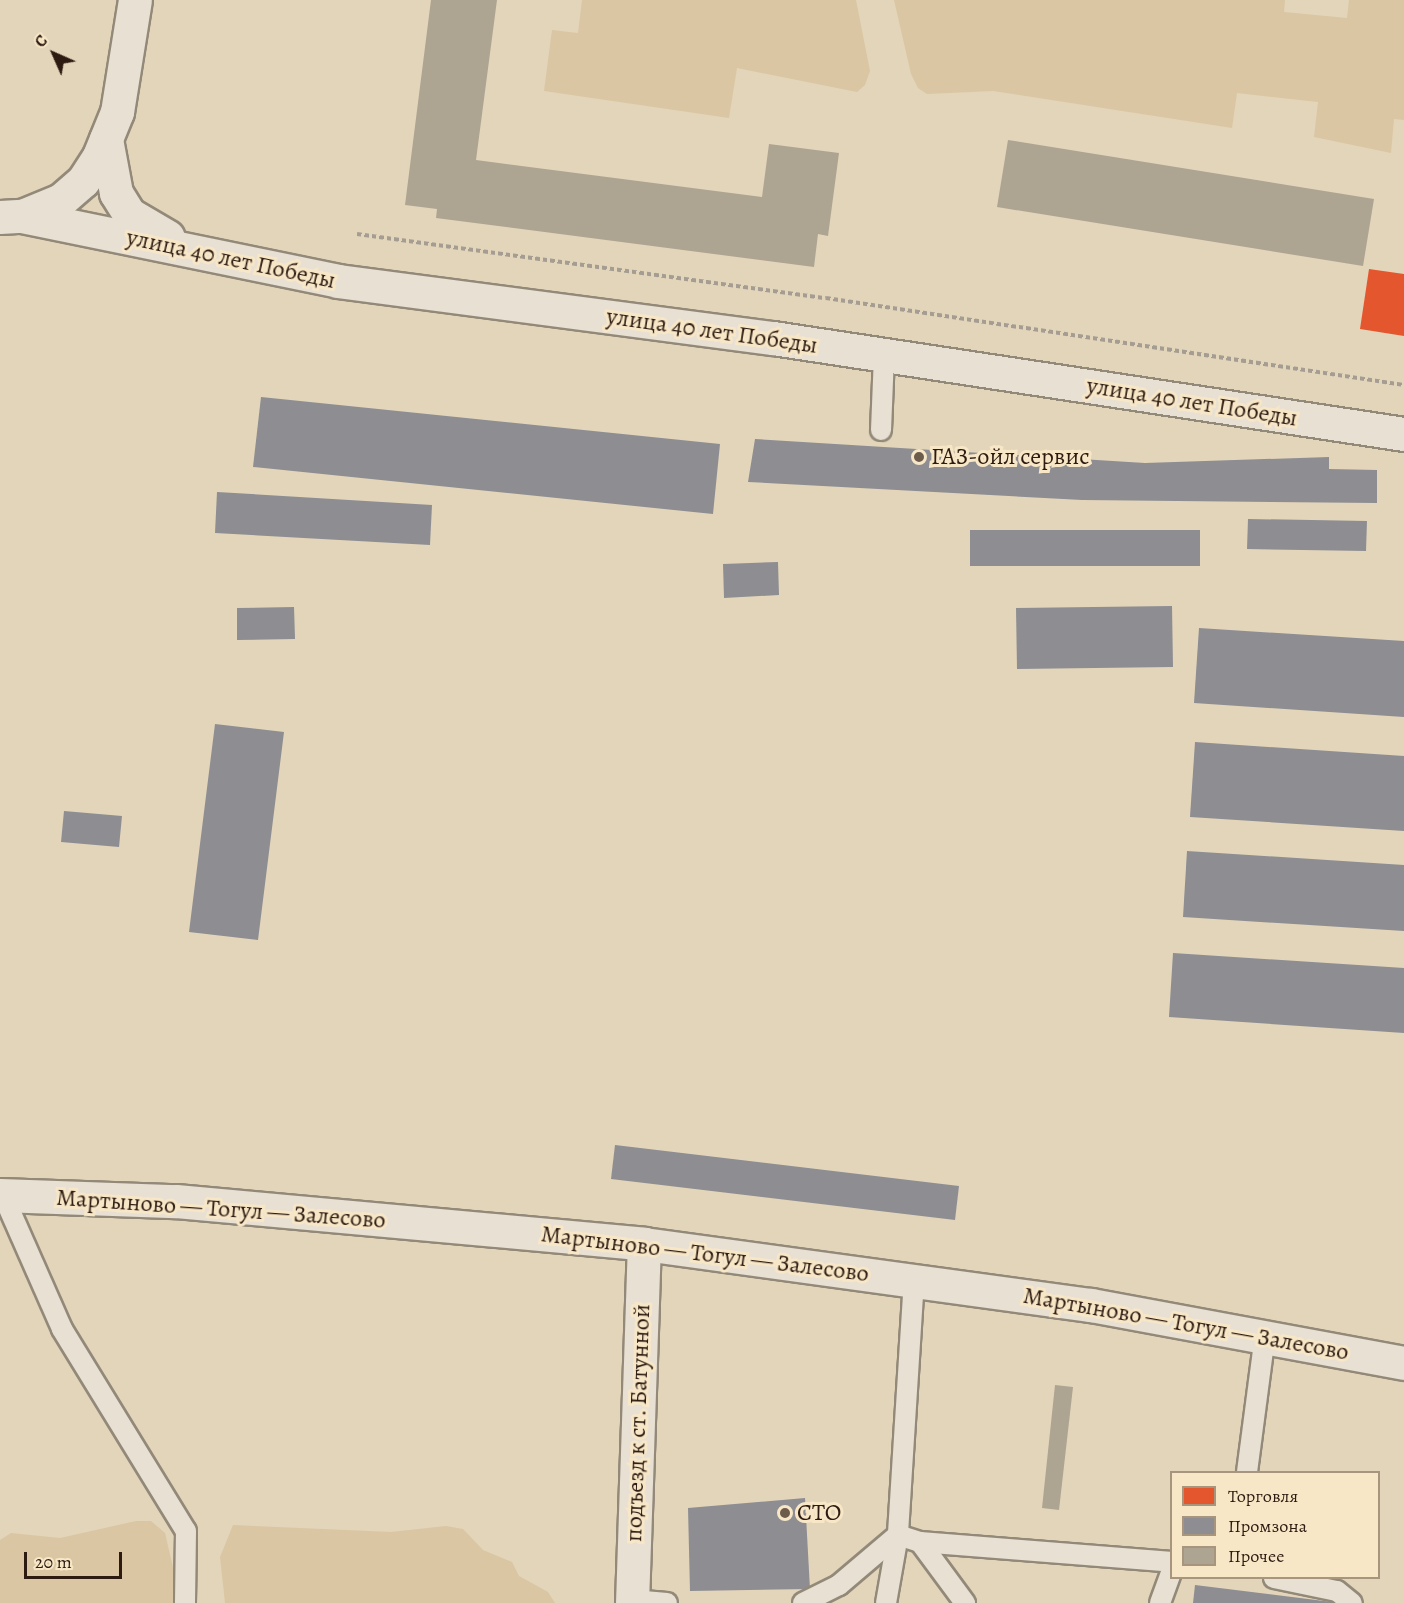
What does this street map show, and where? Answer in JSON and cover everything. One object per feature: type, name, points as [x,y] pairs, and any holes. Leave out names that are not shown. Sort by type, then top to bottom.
[{"type":"street","points":[[11,216],[61,200],[83,181],[106,139],[117,112],[135,0]]},
{"type":"street","points":[[106,139],[116,193],[129,214],[147,228],[200,252]]},
{"type":"street","name":"улица 40 лет Победы","points":[[11,216],[338,281],[884,355],[1404,434]]},
{"type":"street","name":"Мартыново — Тогул — Залесово","points":[[2,1195],[176,1201],[644,1244],[914,1279],[1264,1335],[1404,1363]]},
{"type":"street","name":"подъезд к ст. Батунной","points":[[632,1602],[644,1244]]},
{"type":"lane","points":[[881,430],[884,355]]},
{"type":"lane","points":[[2,1195],[62,1329],[186,1530],[185,1603]]},
{"type":"lane","points":[[886,1603],[898,1535],[914,1279]]},
{"type":"lane","points":[[1247,1471],[1264,1335]]},
{"type":"lane","points":[[898,1535],[920,1542],[1170,1562]]},
{"type":"lane","points":[[803,1603],[839,1585],[898,1535]]},
{"type":"lane","points":[[920,1542],[965,1603]]},
{"type":"lane","points":[[1160,1603],[1170,1576]]},
{"type":"lane","points":[[1279,1579],[1336,1591],[1352,1603]]},
{"type":"lane","points":[[632,1602],[668,1603]]},
{"type":"path","points":[[357,234],[826,298],[1404,384]]},
{"type":"shaded area","points":[[582,0],[856,0],[870,71],[865,85],[857,92],[737,68],[729,118],[544,91],[552,30],[578,33]]},
{"type":"shaded area","points":[[894,0],[1285,0],[1284,12],[1347,18],[1349,0],[1404,0],[1404,120],[1394,119],[1391,153],[1314,137],[1318,102],[1237,93],[1232,128],[993,91],[927,94],[918,88],[911,74]]},
{"type":"shaded area","points":[[136,1521],[151,1521],[165,1533],[176,1580],[173,1603],[0,1603],[0,1540],[11,1533],[60,1538]]},
{"type":"shaded area","points":[[233,1525],[391,1532],[446,1526],[463,1529],[483,1550],[512,1562],[519,1576],[548,1592],[555,1603],[225,1603],[220,1557]]},
{"type":"building: Торговля","points":[[1369,269],[1404,274],[1404,336],[1360,329]]},
{"type":"building: Промзона","points":[[261,397],[720,444],[713,514],[253,467]]},
{"type":"building: Промзона","points":[[755,439],[1145,463],[1329,457],[1329,469],[1377,470],[1377,503],[1082,500],[748,482]]},
{"type":"building: Промзона","points":[[217,492],[432,505],[430,545],[215,533]]},
{"type":"building: Промзона","points":[[1248,519],[1367,521],[1366,551],[1247,549]]},
{"type":"building: Промзона","points":[[970,530],[1200,530],[1200,566],[970,566]]},
{"type":"building: Промзона","points":[[778,562],[779,595],[724,598],[723,564]]},
{"type":"building: Промзона","points":[[1172,606],[1173,667],[1017,669],[1016,608]]},
{"type":"building: Промзона","points":[[294,607],[295,639],[237,640],[237,608]]},
{"type":"building: Промзона","points":[[1199,628],[1404,641],[1404,717],[1194,703]]},
{"type":"building: Промзона","points":[[215,724],[284,732],[258,940],[189,932]]},
{"type":"building: Промзона","points":[[1195,742],[1404,756],[1404,831],[1190,817]]},
{"type":"building: Промзона","points":[[64,811],[122,816],[119,847],[61,842]]},
{"type":"building: Промзона","points":[[1187,851],[1404,865],[1404,931],[1183,917]]},
{"type":"building: Промзона","points":[[1173,953],[1404,968],[1404,1033],[1169,1017]]},
{"type":"building: Промзона","points":[[615,1145],[959,1186],[955,1220],[611,1179]]},
{"type":"building: Промзона","points":[[805,1498],[810,1589],[690,1591],[688,1508]]},
{"type":"building: Промзона","points":[[1195,1585],[1332,1602],[1332,1603],[1193,1603]]},
{"type":"building: Прочее","points":[[431,0],[497,0],[476,160],[762,197],[769,144],[839,153],[828,236],[818,234],[814,267],[436,218],[437,209],[405,205]]},
{"type":"building: Прочее","points":[[1008,140],[1374,199],[1363,266],[997,207]]},
{"type":"building: Прочее","points":[[1055,1385],[1073,1387],[1059,1510],[1042,1508]]},
{"type":"place","name":"ГАЗ-ойл сервис","points":[[919,457]]},
{"type":"place","name":"СТО","points":[[785,1513]]}]
